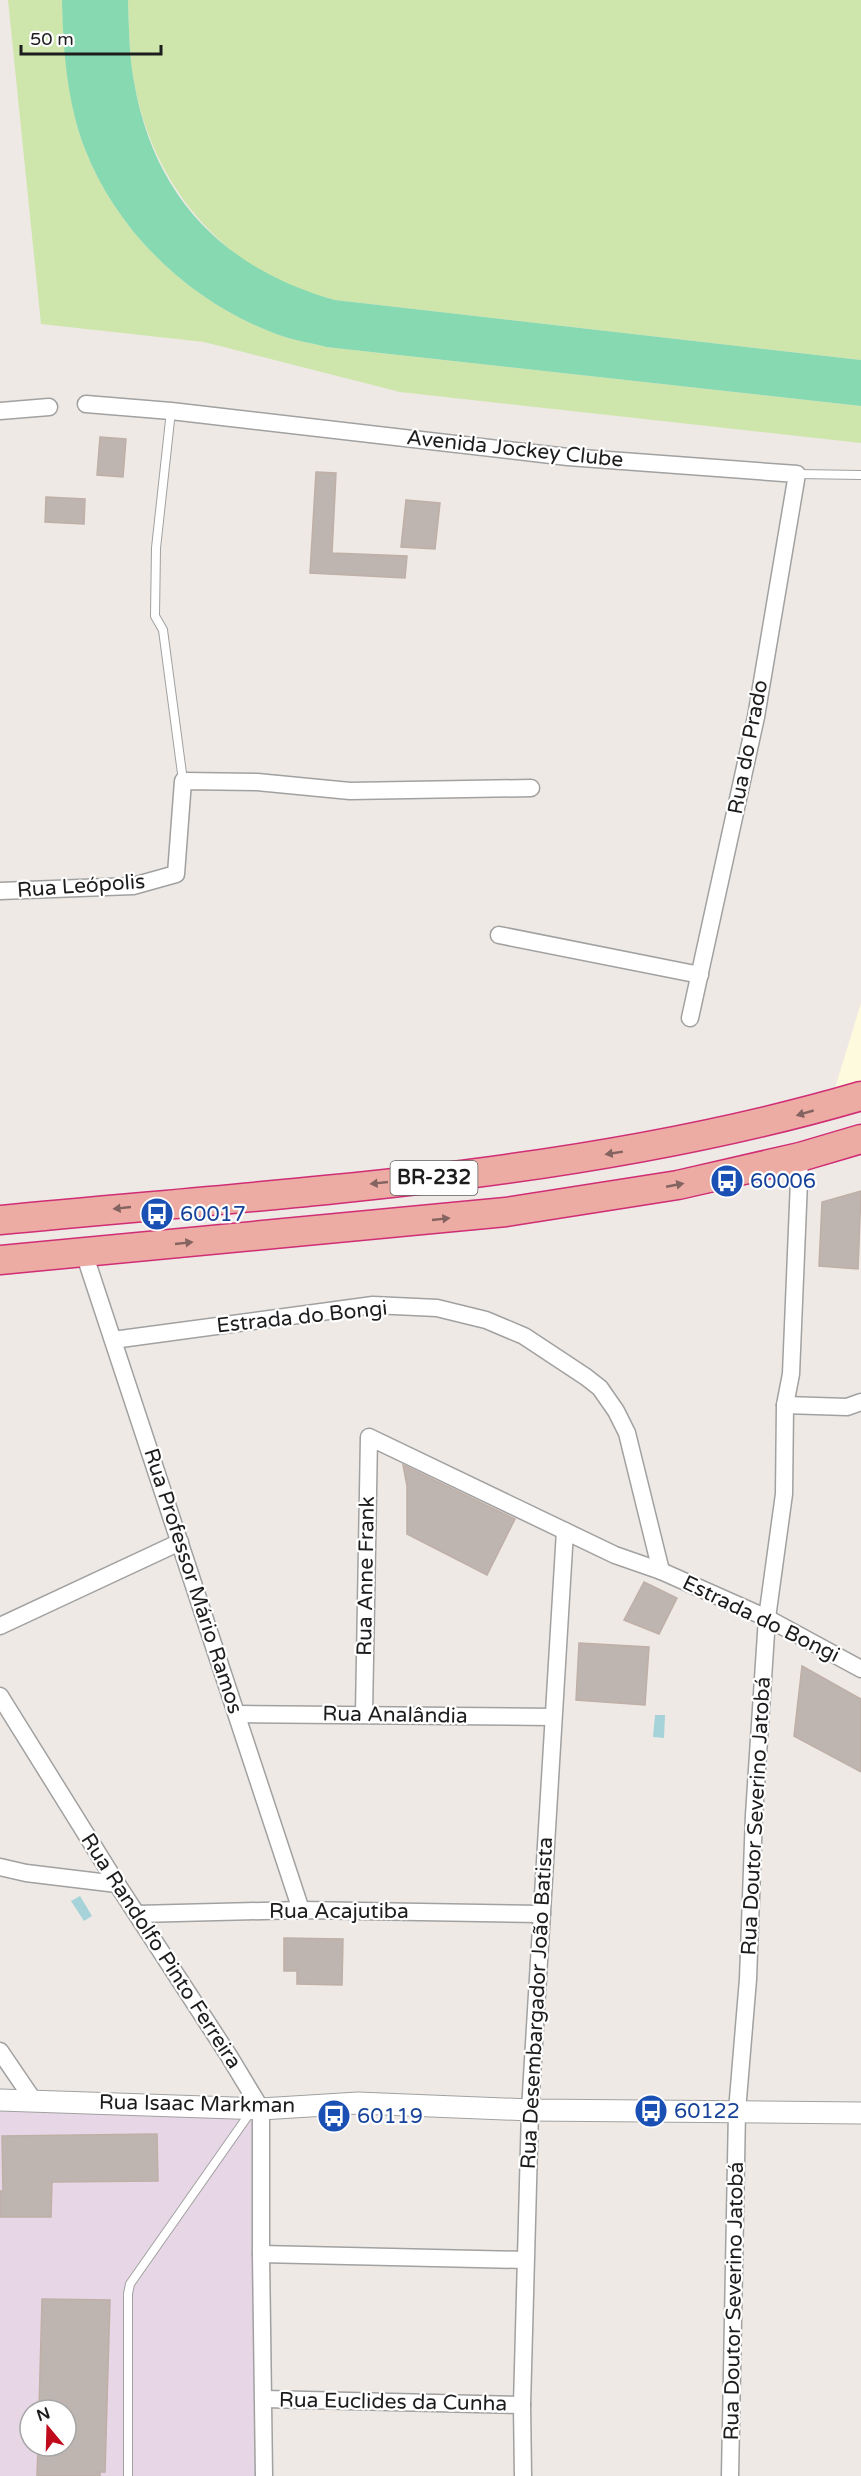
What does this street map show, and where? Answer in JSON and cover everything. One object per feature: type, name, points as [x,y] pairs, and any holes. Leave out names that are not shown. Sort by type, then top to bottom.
[{"type":"highway","name":"BR-232","points":[[0,1220],[500,1172],[637,1150],[790,1117],[861,1096]]},
{"type":"highway","name":"BR-232","points":[[0,1260],[506,1212],[678,1185],[800,1157],[861,1139]]},
{"type":"street","name":"Avenida Jockey Clube","points":[[86,404],[171,411],[568,456],[797,474]]},
{"type":"street","points":[[0,411],[49,407]]},
{"type":"street","name":"Rua do Prado","points":[[690,1018],[756,717],[797,474]]},
{"type":"street","points":[[183,781],[257,782],[350,791],[531,788]]},
{"type":"street","name":"Rua Leópolis","points":[[0,891],[133,886],[176,874],[183,781]]},
{"type":"street","points":[[499,935],[700,975]]},
{"type":"street","name":"Rua Doutor Severino Jatobá","points":[[730,2476],[737,2111],[747,1979],[754,1815],[767,1618],[784,1494],[785,1404],[791,1374],[800,1157]]},
{"type":"street","name":"Rua Professor Mário Ramos","points":[[84,1253],[301,1910]]},
{"type":"street","name":"Estrada do Bongi","points":[[112,1340],[373,1305],[437,1308],[486,1320],[524,1336],[600,1388],[616,1411],[627,1433],[661,1571]]},
{"type":"street","points":[[785,1404],[856,1408]]},
{"type":"street","name":"Estrada do Bongi","points":[[369,1437],[615,1555],[661,1571],[767,1618],[861,1669]]},
{"type":"street","name":"Rua Anne Frank","points":[[364,1714],[369,1437]]},
{"type":"street","name":"Rua Desembargador João Batista","points":[[523,2476],[522,2405],[530,2110],[566,1531]]},
{"type":"street","points":[[0,1626],[180,1542]]},
{"type":"street","name":"Rua Randolfo Pinto Ferreira","points":[[2,1704],[258,2101],[264,2476]]},
{"type":"street","name":"Rua Analândia","points":[[237,1714],[553,1717]]},
{"type":"street","points":[[0,1867],[26,1873],[117,1884]]},
{"type":"street","name":"Rua Acajutiba","points":[[137,1914],[301,1910],[542,1914]]},
{"type":"street","points":[[0,2051],[34,2101]]},
{"type":"street","name":"Rua Isaac Markman","points":[[0,2100],[257,2108],[358,2103],[530,2110],[861,2113]]},
{"type":"street","points":[[261,2254],[525,2260]]},
{"type":"street","name":"Rua Euclides da Cunha","points":[[264,2399],[522,2405]]},
{"type":"lane","points":[[171,411],[156,548],[155,616],[163,630],[183,781]]},
{"type":"lane","name":"Avenida Jockey Clube","points":[[797,474],[861,475]]},
{"type":"lane","points":[[128,2476],[130,2284],[257,2108]]},
{"type":"shaded area","points":[[861,1003],[861,1089],[832,1098]]},
{"type":"shaded area","points":[[0,2102],[266,2109],[266,2476],[0,2476]]},
{"type":"green space","points":[[8,0],[62,0],[70,95],[85,149],[99,180],[117,210],[163,264],[219,306],[250,323],[287,338],[326,347],[861,406],[861,443],[400,392],[204,342],[41,324]]},
{"type":"green space","points":[[62,0],[128,0],[134,82],[144,123],[158,160],[177,193],[200,222],[228,248],[260,269],[295,286],[335,300],[861,360],[861,406],[326,347],[287,338],[250,323],[219,306],[163,264],[117,210],[99,180],[85,149],[70,95],[63,37]]},
{"type":"green space","points":[[128,0],[861,0],[861,360],[335,300],[274,279],[232,251],[211,232],[175,188],[161,163],[150,138],[134,82]]},
{"type":"water","points":[[655,1715],[665,1715],[664,1738],[653,1737]]},
{"type":"water","points":[[80,1896],[92,1916],[84,1921],[71,1901]]},
{"type":"building","points":[[100,437],[126,439],[123,477],[97,475]]},
{"type":"building","points":[[316,472],[336,473],[332,553],[407,556],[405,578],[310,573]]},
{"type":"building","points":[[46,497],[85,499],[84,524],[45,522]]},
{"type":"building","points":[[406,500],[440,503],[435,549],[401,547]]},
{"type":"building","points":[[861,1191],[858,1269],[819,1266],[822,1202]]},
{"type":"building","points":[[403,1465],[515,1519],[487,1575],[407,1534],[407,1486]]},
{"type":"building","points":[[644,1582],[677,1598],[659,1634],[624,1620]]},
{"type":"building","points":[[579,1643],[649,1647],[645,1705],[576,1700]]},
{"type":"building","points":[[802,1666],[861,1699],[861,1772],[794,1736]]},
{"type":"building","points":[[284,1938],[343,1939],[342,1985],[297,1984],[297,1971],[284,1971]]},
{"type":"building","points":[[157,2134],[158,2181],[52,2182],[51,2217],[0,2217],[0,2191],[3,2191],[2,2136]]},
{"type":"building","points":[[42,2299],[110,2300],[105,2472],[100,2472],[100,2476],[37,2476],[38,2458],[78,2458],[78,2398],[39,2398]]},
{"type":"place","name":"60006","points":[[727,1181]]},
{"type":"place","name":"60017","points":[[157,1214]]},
{"type":"place","name":"60122","points":[[651,2111]]},
{"type":"place","name":"60119","points":[[334,2116]]}]
